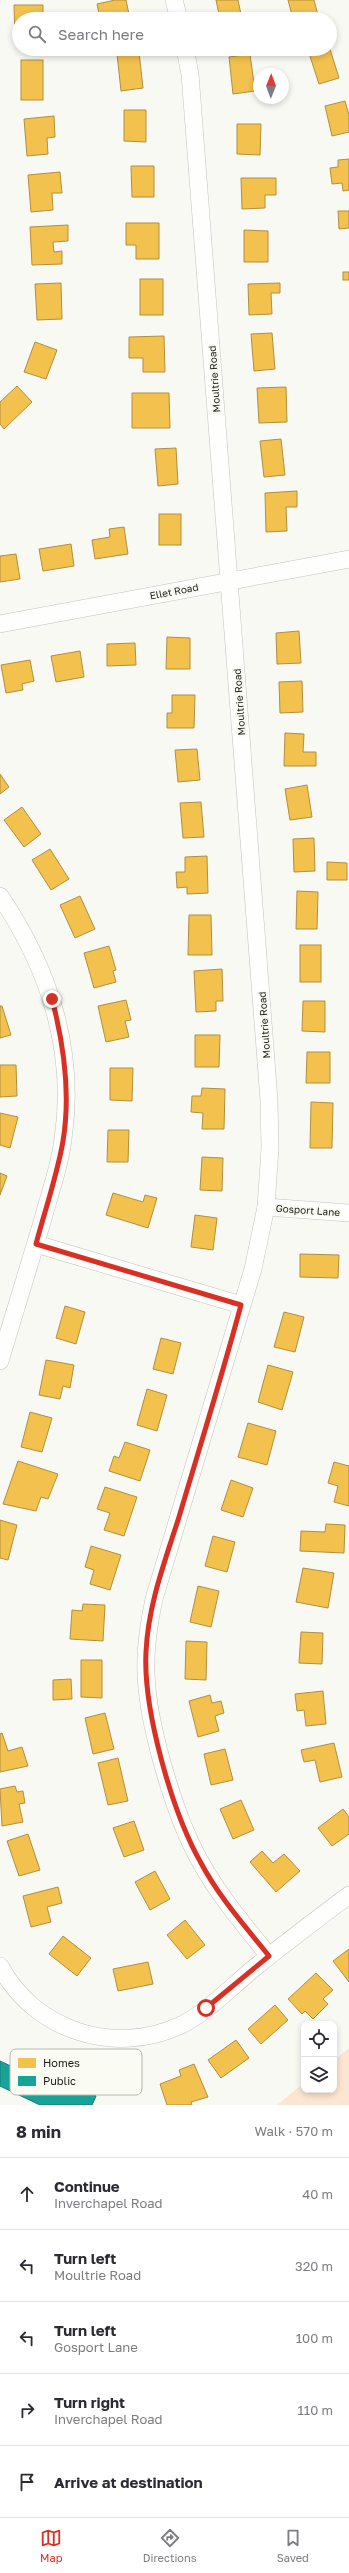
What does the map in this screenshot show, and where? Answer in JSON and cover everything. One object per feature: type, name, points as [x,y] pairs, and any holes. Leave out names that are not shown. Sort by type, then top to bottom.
[{"type":"street","points":[[174,0],[177,12]]},
{"type":"street","name":"Moultrie Road","points":[[186,56],[191,90],[269,1100],[270,1148],[266,1207],[253,1269],[154,1599],[148,1631],[146,1672],[153,1722],[173,1796],[187,1834],[215,1886],[269,1956]]},
{"type":"street","name":"Ellet Road","points":[[0,624],[349,559]]},
{"type":"street","points":[[0,896],[37,959],[52,999],[64,1059],[66,1090],[63,1140],[36,1244],[0,1361]]},
{"type":"street","name":"Gosport Lane","points":[[266,1207],[349,1213]]},
{"type":"street","points":[[36,1244],[241,1305]]},
{"type":"street","points":[[0,1966],[21,1996],[45,2017],[75,2031],[109,2038],[126,2038],[157,2034],[190,2020],[269,1956],[349,1895]]},
{"type":"shaded area","points":[[349,2048],[349,2105],[277,2105],[301,2085],[301,2093],[337,2093],[337,2058]]},
{"type":"building: Homes","points":[[115,0],[126,0],[129,12],[99,12],[97,4]]},
{"type":"building: Homes","points":[[216,0],[238,0],[241,12],[219,12]]},
{"type":"building: Homes","points":[[288,0],[314,0],[317,12],[291,12]]},
{"type":"building: Homes","points":[[14,5],[43,5],[43,12],[14,12]]},
{"type":"building: Homes","points":[[117,56],[139,56],[143,88],[121,91]]},
{"type":"building: Homes","points":[[250,56],[253,91],[233,94],[229,57]]},
{"type":"building: Homes","points":[[310,56],[332,56],[339,78],[319,84]]},
{"type":"building: Homes","points":[[21,60],[43,60],[43,100],[21,100]]},
{"type":"building: Homes","points":[[345,101],[349,115],[349,132],[332,136],[325,106]]},
{"type":"building: Homes","points":[[124,110],[146,110],[146,142],[124,141]]},
{"type":"building: Homes","points":[[54,116],[55,137],[47,138],[48,154],[27,156],[24,119]]},
{"type":"building: Homes","points":[[237,124],[261,124],[260,155],[237,154]]},
{"type":"building: Homes","points":[[349,159],[349,190],[343,191],[342,183],[332,184],[330,168],[338,167],[338,160]]},
{"type":"building: Homes","points":[[131,166],[154,166],[154,197],[132,197]]},
{"type":"building: Homes","points":[[60,172],[62,193],[52,193],[53,210],[31,212],[28,175]]},
{"type":"building: Homes","points":[[241,178],[276,178],[276,195],[265,195],[265,208],[242,209]]},
{"type":"building: Homes","points":[[338,211],[349,211],[349,228],[339,229]]},
{"type":"building: Homes","points":[[126,223],[159,223],[159,259],[136,259],[136,245],[126,245]]},
{"type":"building: Homes","points":[[68,225],[68,241],[53,242],[54,252],[62,251],[62,264],[32,265],[30,227]]},
{"type":"building: Homes","points":[[244,230],[268,231],[268,262],[244,262]]},
{"type":"building: Homes","points":[[343,272],[349,272],[349,280],[343,280]]},
{"type":"building: Homes","points":[[140,279],[163,279],[163,315],[140,315]]},
{"type":"building: Homes","points":[[61,283],[62,319],[37,320],[35,284]]},
{"type":"building: Homes","points":[[280,283],[280,293],[271,293],[272,314],[249,315],[248,284]]},
{"type":"building: Homes","points":[[272,333],[275,369],[254,371],[251,334]]},
{"type":"building: Homes","points":[[164,336],[165,372],[143,372],[143,358],[129,358],[129,337]]},
{"type":"building: Homes","points":[[35,342],[57,350],[46,379],[24,372]]},
{"type":"building: Homes","points":[[17,386],[32,402],[4,429],[0,424],[0,402]]},
{"type":"building: Homes","points":[[286,387],[287,422],[259,423],[257,388]]},
{"type":"building: Homes","points":[[132,393],[169,393],[170,428],[132,428]]},
{"type":"building: Homes","points":[[281,439],[285,475],[264,477],[260,441]]},
{"type":"building: Homes","points":[[176,448],[178,484],[158,486],[155,449]]},
{"type":"building: Homes","points":[[297,491],[297,507],[286,507],[287,531],[266,532],[265,493]]},
{"type":"building: Homes","points":[[159,514],[181,514],[181,545],[159,545]]},
{"type":"building: Homes","points":[[124,527],[128,554],[95,559],[92,540],[110,537],[109,529]]},
{"type":"building: Homes","points":[[71,544],[74,566],[43,571],[39,549]]},
{"type":"building: Homes","points":[[16,554],[20,579],[0,582],[0,556]]},
{"type":"building: Homes","points":[[299,631],[301,663],[277,664],[276,633]]},
{"type":"building: Homes","points":[[167,637],[190,638],[190,669],[166,669]]},
{"type":"building: Homes","points":[[135,643],[136,665],[107,666],[107,644]]},
{"type":"building: Homes","points":[[80,651],[84,677],[56,682],[51,656]]},
{"type":"building: Homes","points":[[30,660],[34,681],[22,684],[23,690],[6,693],[1,665]]},
{"type":"building: Homes","points":[[302,681],[303,712],[280,713],[279,682]]},
{"type":"building: Homes","points":[[172,695],[195,695],[194,728],[167,728],[167,713],[172,713]]},
{"type":"building: Homes","points":[[285,733],[304,734],[303,752],[316,752],[316,766],[284,766]]},
{"type":"building: Homes","points":[[197,749],[200,780],[178,782],[175,750]]},
{"type":"building: Homes","points":[[0,774],[9,787],[0,794]]},
{"type":"building: Homes","points":[[307,785],[312,817],[290,820],[285,789]]},
{"type":"building: Homes","points":[[201,802],[204,837],[183,838],[180,803]]},
{"type":"building: Homes","points":[[22,807],[41,834],[24,847],[4,820]]},
{"type":"building: Homes","points":[[314,838],[315,871],[294,872],[293,839]]},
{"type":"building: Homes","points":[[50,849],[69,879],[51,890],[32,860]]},
{"type":"building: Homes","points":[[207,856],[208,893],[187,894],[187,887],[177,888],[176,872],[185,872],[185,857]]},
{"type":"building: Homes","points":[[327,862],[347,863],[347,880],[327,880]]},
{"type":"building: Homes","points":[[297,891],[318,892],[317,929],[296,929]]},
{"type":"building: Homes","points":[[80,896],[95,929],[75,938],[60,905]]},
{"type":"building: Homes","points":[[189,915],[211,915],[212,955],[188,955]]},
{"type":"building: Homes","points":[[300,945],[321,945],[321,982],[300,982]]},
{"type":"building: Homes","points":[[109,946],[116,970],[113,971],[116,982],[94,988],[84,953]]},
{"type":"building: Homes","points":[[222,969],[223,1001],[216,1001],[216,1011],[196,1012],[194,971]]},
{"type":"building: Homes","points":[[126,1000],[131,1020],[125,1021],[129,1037],[106,1042],[98,1006]]},
{"type":"building: Homes","points":[[303,1001],[325,1001],[325,1032],[302,1031]]},
{"type":"building: Homes","points":[[0,1006],[2,1006],[11,1035],[0,1038]]},
{"type":"building: Homes","points":[[195,1035],[220,1035],[219,1067],[195,1067]]},
{"type":"building: Homes","points":[[307,1052],[330,1052],[330,1083],[306,1083]]},
{"type":"building: Homes","points":[[0,1065],[16,1065],[17,1096],[0,1097]]},
{"type":"building: Homes","points":[[110,1068],[133,1068],[132,1101],[110,1100]]},
{"type":"building: Homes","points":[[202,1088],[225,1089],[224,1129],[202,1129],[203,1113],[191,1112],[192,1096],[201,1096]]},
{"type":"building: Homes","points":[[311,1102],[333,1103],[332,1148],[310,1148]]},
{"type":"building: Homes","points":[[0,1113],[18,1117],[10,1148],[0,1145]]},
{"type":"building: Homes","points":[[108,1130],[129,1130],[128,1162],[107,1162]]},
{"type":"building: Homes","points":[[202,1157],[223,1158],[222,1191],[200,1190]]},
{"type":"building: Homes","points":[[0,1173],[7,1176],[0,1195]]},
{"type":"building: Homes","points":[[113,1193],[143,1202],[145,1195],[157,1198],[148,1228],[106,1215]]},
{"type":"building: Homes","points":[[195,1215],[217,1218],[213,1250],[191,1247]]},
{"type":"building: Homes","points":[[300,1254],[339,1255],[338,1278],[300,1277]]},
{"type":"building: Homes","points":[[65,1306],[85,1312],[76,1344],[56,1338]]},
{"type":"building: Homes","points":[[284,1312],[304,1317],[295,1352],[274,1347]]},
{"type":"building: Homes","points":[[161,1338],[181,1343],[173,1374],[153,1369]]},
{"type":"building: Homes","points":[[46,1360],[74,1365],[70,1388],[63,1386],[60,1399],[39,1395]]},
{"type":"building: Homes","points":[[268,1365],[293,1372],[282,1410],[258,1402]]},
{"type":"building: Homes","points":[[147,1389],[167,1395],[157,1431],[137,1425]]},
{"type":"building: Homes","points":[[30,1412],[52,1418],[42,1452],[21,1447]]},
{"type":"building: Homes","points":[[248,1423],[276,1431],[267,1465],[238,1457]]},
{"type":"building: Homes","points":[[125,1442],[150,1450],[140,1481],[109,1471],[114,1456],[119,1458]]},
{"type":"building: Homes","points":[[18,1461],[58,1474],[48,1499],[41,1497],[36,1511],[3,1504]]},
{"type":"building: Homes","points":[[334,1462],[349,1466],[349,1506],[334,1502],[338,1486],[328,1483]]},
{"type":"building: Homes","points":[[231,1480],[253,1488],[243,1517],[221,1510]]},
{"type":"building: Homes","points":[[105,1487],[137,1497],[124,1536],[104,1530],[110,1513],[97,1509]]},
{"type":"building: Homes","points":[[0,1520],[17,1525],[8,1560],[0,1558]]},
{"type":"building: Homes","points":[[326,1524],[345,1525],[344,1553],[300,1551],[301,1531],[325,1532]]},
{"type":"building: Homes","points":[[213,1536],[235,1542],[227,1572],[205,1566]]},
{"type":"building: Homes","points":[[91,1546],[121,1555],[110,1590],[90,1584],[94,1570],[85,1567]]},
{"type":"building: Homes","points":[[303,1568],[334,1573],[328,1608],[296,1602]]},
{"type":"building: Homes","points":[[198,1586],[219,1591],[211,1627],[190,1622]]},
{"type":"building: Homes","points":[[83,1604],[105,1605],[103,1641],[70,1639],[72,1610],[82,1611]]},
{"type":"building: Homes","points":[[301,1632],[323,1633],[322,1664],[299,1663]]},
{"type":"building: Homes","points":[[186,1641],[207,1642],[206,1680],[185,1679]]},
{"type":"building: Homes","points":[[81,1660],[102,1660],[102,1698],[81,1697]]},
{"type":"building: Homes","points":[[71,1679],[72,1699],[53,1700],[53,1680]]},
{"type":"building: Homes","points":[[323,1691],[326,1724],[306,1726],[304,1710],[297,1711],[295,1694]]},
{"type":"building: Homes","points":[[210,1695],[212,1703],[221,1701],[224,1713],[215,1716],[219,1731],[198,1737],[189,1701]]},
{"type":"building: Homes","points":[[105,1713],[114,1749],[93,1754],[85,1718]]},
{"type":"building: Homes","points":[[2,1733],[8,1751],[22,1747],[28,1766],[0,1772],[0,1734]]},
{"type":"building: Homes","points":[[334,1743],[342,1777],[320,1782],[315,1760],[304,1762],[301,1750]]},
{"type":"building: Homes","points":[[225,1749],[233,1780],[211,1785],[204,1754]]},
{"type":"building: Homes","points":[[118,1758],[128,1801],[108,1805],[98,1763]]},
{"type":"building: Homes","points":[[15,1786],[17,1792],[23,1791],[25,1803],[19,1804],[23,1822],[2,1826],[0,1789]]},
{"type":"building: Homes","points":[[241,1800],[254,1830],[233,1839],[220,1809]]},
{"type":"building: Homes","points":[[343,1809],[349,1817],[349,1834],[332,1846],[318,1828]]},
{"type":"building: Homes","points":[[134,1821],[144,1850],[124,1857],[113,1828]]},
{"type":"building: Homes","points":[[28,1834],[40,1870],[19,1876],[7,1841]]},
{"type":"building: Homes","points":[[262,1851],[273,1863],[284,1854],[300,1871],[276,1892],[250,1862]]},
{"type":"building: Homes","points":[[155,1871],[170,1899],[150,1910],[135,1882]]},
{"type":"building: Homes","points":[[58,1887],[62,1903],[47,1907],[51,1922],[31,1927],[23,1896]]},
{"type":"building: Homes","points":[[185,1920],[205,1945],[187,1959],[167,1935]]},
{"type":"building: Homes","points":[[63,1936],[91,1958],[77,1976],[49,1954]]},
{"type":"building: Homes","points":[[349,1949],[349,1982],[333,1961]]},
{"type":"building: Homes","points":[[148,1962],[153,1984],[118,1991],[113,1969]]},
{"type":"building: Homes","points":[[316,1973],[333,1990],[323,1999],[328,2004],[313,2019],[305,2011],[302,2014],[288,1999]]},
{"type":"building: Homes","points":[[275,2005],[288,2020],[261,2044],[248,2029]]},
{"type":"building: Homes","points":[[236,2040],[249,2058],[221,2078],[208,2060]]},
{"type":"building: Homes","points":[[194,2064],[208,2097],[191,2102],[192,2105],[167,2105],[160,2084],[181,2076],[179,2070]]},
{"type":"building: Public","points":[[0,2061],[10,2066],[10,2091],[0,2086]]},
{"type":"building: Public","points":[[19,2095],[96,2096],[92,2105],[40,2105]]},
{"type":"route","points":[[52,999],[60,1029],[64,1059],[66,1090],[65,1120],[58,1165],[36,1244],[241,1305],[154,1599],[146,1651],[148,1698],[153,1722],[173,1796],[187,1834],[200,1862],[215,1886],[269,1956],[206,2008]]}]
